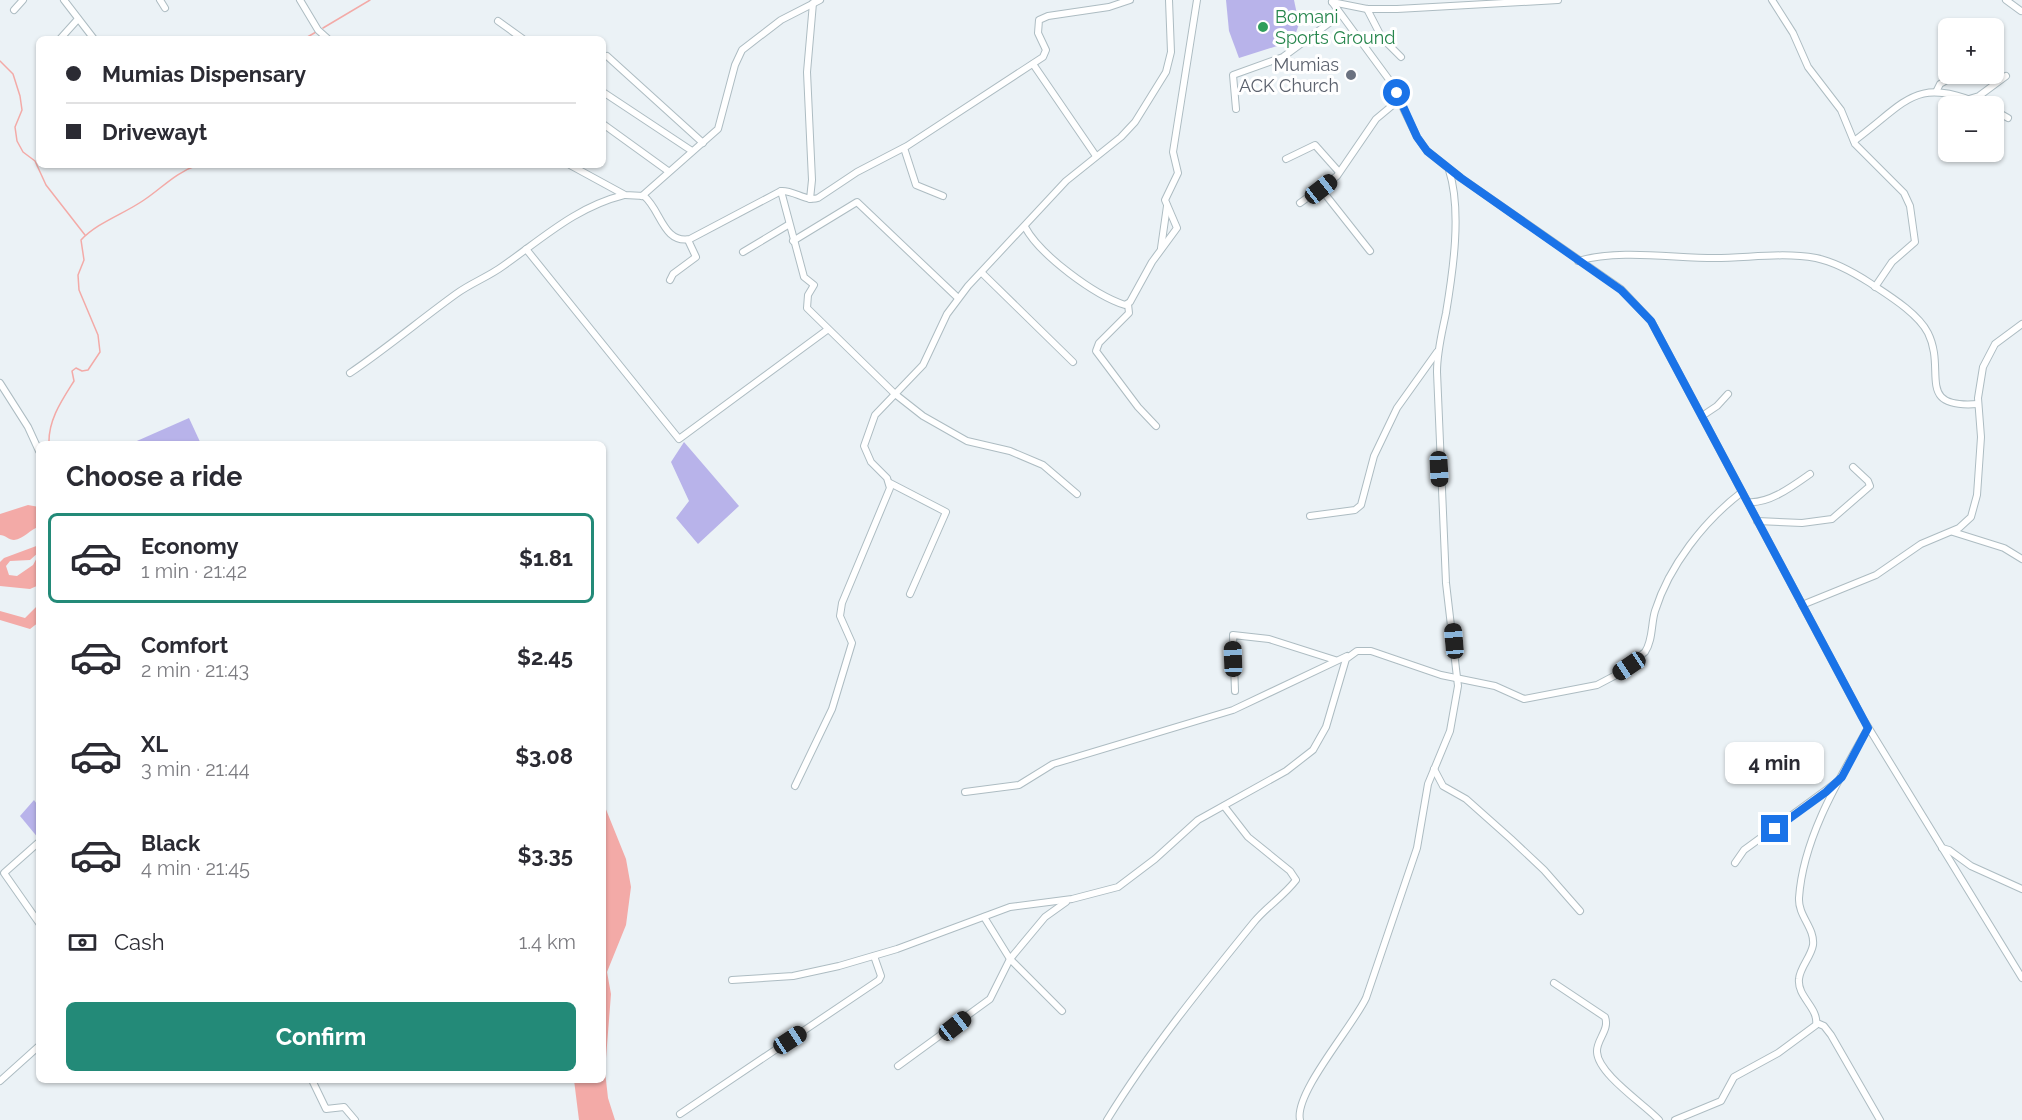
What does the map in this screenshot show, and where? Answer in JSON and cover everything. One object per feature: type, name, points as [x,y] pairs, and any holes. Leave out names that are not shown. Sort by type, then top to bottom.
[{"type":"street","points":[[14,10],[23,0]]},
{"type":"street","points":[[64,0],[92,36]]},
{"type":"street","points":[[160,0],[165,8]]},
{"type":"street","points":[[300,0],[318,30],[325,36]]},
{"type":"street","points":[[350,372],[405,335],[457,294],[500,268],[577,212],[594,204],[625,195],[642,195],[673,236],[678,240],[688,240],[712,230],[781,191],[791,191],[810,199],[820,197],[857,172],[904,148],[1046,54],[1038,33],[1040,20],[1048,16],[1109,7],[1130,0]]},
{"type":"street","points":[[910,594],[946,512],[890,483],[867,456],[864,441],[875,415],[923,365],[947,314],[958,298],[1066,181],[1127,130],[1162,81],[1171,52],[1169,0]]},
{"type":"street","points":[[1161,249],[1167,192],[1178,171],[1173,152],[1197,0]]},
{"type":"street","points":[[1344,5],[1351,0]]},
{"type":"street","points":[[1434,0],[1436,8]]},
{"type":"street","points":[[1331,1],[1367,9],[1436,8],[1483,3],[1558,0]]},
{"type":"street","points":[[1772,0],[1793,33],[1808,67],[1841,110],[1854,141],[1902,189],[1912,217],[1915,242],[1892,262],[1875,287]]},
{"type":"street","points":[[2006,0],[2021,10]]},
{"type":"street","points":[[1331,1],[1381,68],[1400,99],[1422,144],[1449,170],[1621,290],[1643,311],[1656,329],[1868,728],[2022,978]]},
{"type":"street","points":[[642,195],[714,134],[722,122],[735,65],[742,50],[781,20],[817,2]]},
{"type":"street","points":[[810,199],[812,180],[807,72],[817,2]]},
{"type":"street","points":[[1367,9],[1382,38],[1401,57]]},
{"type":"street","points":[[1236,109],[1233,75],[1283,57],[1340,15]]},
{"type":"street","points":[[63,36],[78,18]]},
{"type":"street","points":[[498,21],[518,36]]},
{"type":"street","points":[[607,56],[703,144]]},
{"type":"street","points":[[1033,64],[1096,156]]},
{"type":"street","points":[[1979,96],[2006,76]]},
{"type":"street","points":[[1937,90],[1940,84]]},
{"type":"street","points":[[1854,141],[1910,99],[1924,92],[1937,90],[1958,96]]},
{"type":"street","points":[[606,94],[692,151]]},
{"type":"street","points":[[1300,203],[1321,189],[1339,172],[1376,119],[1400,99]]},
{"type":"street","points":[[2004,116],[2008,118]]},
{"type":"street","points":[[606,125],[668,171]]},
{"type":"street","points":[[1286,159],[1316,145],[1339,172]]},
{"type":"street","points":[[904,148],[916,185],[943,196]]},
{"type":"street","points":[[576,168],[625,195]]},
{"type":"street","points":[[1300,1120],[1299,1110],[1307,1092],[1357,1017],[1366,998],[1417,848],[1427,787],[1453,721],[1457,679],[1443,537],[1437,429],[1437,351],[1449,294],[1454,237],[1455,198],[1449,170]]},
{"type":"street","points":[[1321,189],[1370,251]]},
{"type":"street","points":[[781,191],[788,225],[804,277],[814,285],[808,295],[807,308],[827,330],[895,394],[945,431],[967,441],[1010,451],[1043,465],[1077,494]]},
{"type":"street","points":[[793,241],[856,202],[958,298]]},
{"type":"street","points":[[1156,426],[1137,407],[1096,351],[1099,343],[1130,312],[1128,304],[1161,249],[1177,228],[1167,206]]},
{"type":"street","points":[[743,252],[788,225]]},
{"type":"street","points":[[1025,226],[1037,244],[1080,279],[1115,301],[1128,304]]},
{"type":"street","points":[[670,280],[673,274],[696,257],[688,240]]},
{"type":"street","points":[[526,249],[679,439],[827,330]]},
{"type":"street","points":[[1578,261],[1633,256],[1803,256],[1838,266],[1875,287],[1926,329],[1933,347],[1938,391],[1943,400],[1958,406],[1978,404]]},
{"type":"street","points":[[982,273],[1073,362]]},
{"type":"street","points":[[1802,605],[1876,575],[1921,544],[1953,531],[1967,522],[1976,506],[1981,437],[1979,385],[1988,353],[2002,338],[2022,324]]},
{"type":"street","points":[[1310,516],[1355,510],[1361,505],[1374,456],[1397,408],[1437,351]]},
{"type":"street","points":[[0,383],[28,427],[36,444]]},
{"type":"street","points":[[1702,416],[1717,406],[1728,394]]},
{"type":"street","points":[[1757,521],[1796,523],[1832,519],[1870,486],[1868,481],[1853,467]]},
{"type":"street","points":[[1748,502],[1755,503],[1786,490],[1810,474]]},
{"type":"street","points":[[795,786],[832,709],[851,652],[852,643],[841,619],[841,609],[890,492],[890,483]]},
{"type":"street","points":[[964,792],[1024,783],[1053,764],[1233,710],[1335,660],[1363,650],[1457,679],[1495,686],[1524,699],[1582,689],[1616,675],[1648,648],[1655,610],[1678,560],[1725,506],[1742,492]]},
{"type":"street","points":[[1953,531],[2015,554],[2022,559]]},
{"type":"street","points":[[2015,554],[2022,548]]},
{"type":"street","points":[[1235,691],[1233,635],[1269,639],[1335,660]]},
{"type":"street","points":[[732,980],[793,976],[874,956],[1021,904],[1072,899],[1118,887],[1155,859],[1198,820],[1286,771],[1313,750],[1326,727],[1348,656]]},
{"type":"street","points":[[1868,728],[1842,777],[1808,853],[1800,891],[1800,910],[1811,932],[1813,944],[1800,974],[1799,985],[1817,1023],[1824,1026],[1831,1035],[1880,1120]]},
{"type":"street","points":[[1434,769],[1443,786],[1466,800],[1511,839],[1544,870],[1580,911]]},
{"type":"street","points":[[1735,863],[1744,850],[1826,792],[1842,777]]},
{"type":"street","points":[[1107,1120],[1127,1085],[1192,999],[1255,921],[1296,880],[1290,871],[1248,837],[1224,806]]},
{"type":"street","points":[[36,845],[4,873],[36,918]]},
{"type":"street","points":[[1942,848],[1949,850],[1967,864],[2022,889]]},
{"type":"street","points":[[898,1066],[990,999],[1010,959],[1050,912],[1072,899]]},
{"type":"street","points":[[984,917],[1010,959],[1062,1011]]},
{"type":"street","points":[[680,1114],[880,979],[874,956]]},
{"type":"street","points":[[1554,983],[1605,1017],[1607,1023],[1597,1047],[1599,1061],[1659,1120]]},
{"type":"street","points":[[1675,1120],[1721,1101],[1734,1077],[1794,1043],[1814,1029],[1817,1023]]},
{"type":"street","points":[[0,1081],[36,1049]]},
{"type":"street","points":[[314,1083],[326,1108],[345,1108],[355,1120]]},
{"type":"shaded area","name":"Bomani Sports Ground","points":[[1226,0],[1294,0],[1299,24],[1293,41],[1239,58],[1229,31]]},
{"type":"shaded area","points":[[189,418],[200,441],[137,441]]},
{"type":"shaded area","points":[[684,442],[739,506],[698,544],[676,518],[689,501],[671,462]]},
{"type":"shaded area","points":[[28,505],[36,506],[36,528],[14,540],[0,535],[0,514]]},
{"type":"shaded area","points":[[36,546],[36,555],[30,560],[10,561],[6,566],[9,575],[17,576],[33,565],[36,560],[36,586],[30,589],[0,586],[0,562],[4,558]]},
{"type":"shaded area","points":[[36,607],[36,624],[30,629],[0,620],[0,611],[25,618]]},
{"type":"shaded area","points":[[34,800],[36,803],[36,835],[20,816]]},
{"type":"shaded area","points":[[606,809],[626,859],[631,887],[626,925],[607,972],[611,994],[606,1058]]},
{"type":"shaded area","points":[[606,1080],[608,1098],[615,1120],[579,1120],[574,1083],[606,1083]]},
{"type":"waterway","points":[[323,28],[370,0]]},
{"type":"waterway","points":[[309,36],[316,32]]},
{"type":"waterway","points":[[0,61],[13,74],[20,96],[22,110],[15,127],[17,141],[23,152],[36,163]]},
{"type":"waterway","points":[[38,168],[46,185],[85,235]]},
{"type":"waterway","points":[[49,441],[53,419],[74,381],[72,371],[76,368],[82,371],[88,370],[100,352],[98,335],[79,290],[78,275],[84,260],[81,240],[95,228],[144,200],[190,168]]},
{"type":"place","name":"Bomani Sports Ground","points":[[1263,27]]},
{"type":"place","name":"Mumias ACK Church","points":[[1351,75]]},
{"type":"route","points":[[1397,93],[1417,137],[1427,151],[1442,165],[1621,290],[1651,321],[1868,728],[1842,777],[1826,792],[1775,829]]}]
